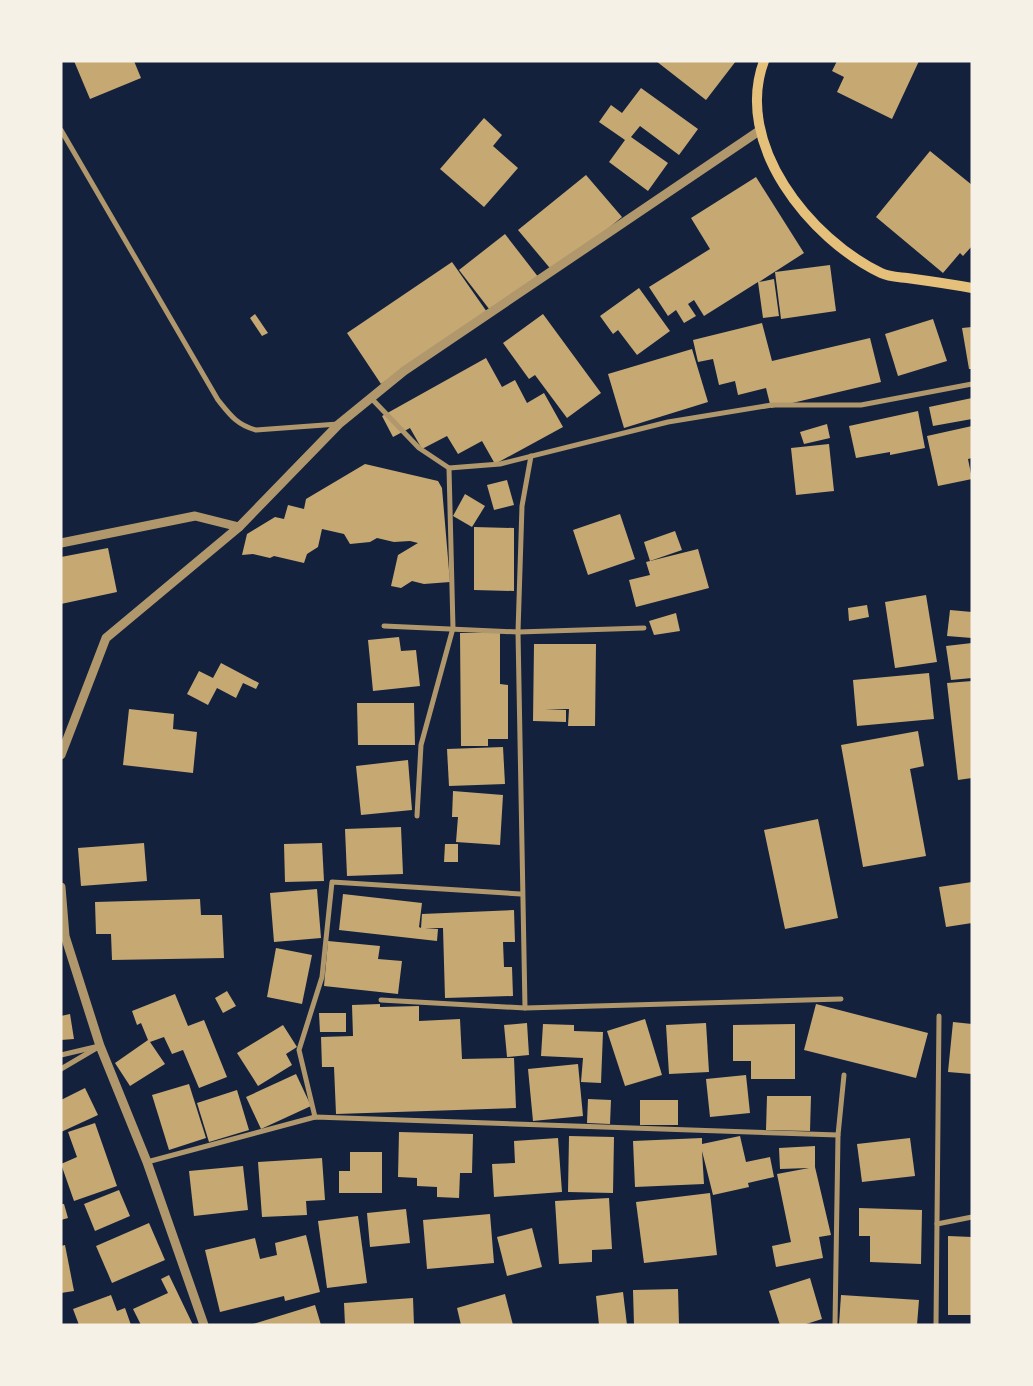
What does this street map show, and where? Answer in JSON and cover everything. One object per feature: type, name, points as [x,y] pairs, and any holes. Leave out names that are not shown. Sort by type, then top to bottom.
[{"type":"main road","points":[[764,61],[756,97],[759,131],[778,172],[798,208],[847,254],[883,274],[972,288]]},
{"type":"street","points":[[61,130],[218,400],[232,418],[243,426],[256,430],[339,424]]},
{"type":"street","points":[[61,755],[106,638],[239,527],[339,424],[404,371],[759,131]]},
{"type":"street","points":[[371,398],[419,448],[449,468],[500,464],[668,422],[772,405],[861,405],[972,384]]},
{"type":"street","points":[[525,1008],[521,894],[518,632],[522,506],[531,456]]},
{"type":"street","points":[[417,816],[421,745],[453,628],[449,468]]},
{"type":"street","points":[[61,543],[195,516],[239,527]]},
{"type":"street","points":[[384,626],[518,632],[644,628]]},
{"type":"street","points":[[315,1117],[299,1050],[322,977],[332,882],[521,894]]},
{"type":"street","points":[[61,888],[65,936],[100,1046],[147,1162],[204,1325]]},
{"type":"street","points":[[381,1000],[525,1008],[841,999]]},
{"type":"street","points":[[936,1325],[939,1016]]},
{"type":"street","points":[[61,1055],[100,1046]]},
{"type":"street","points":[[61,1069],[100,1046]]},
{"type":"street","points":[[835,1325],[838,1135],[844,1075]]},
{"type":"street","points":[[147,1162],[315,1117],[838,1135]]},
{"type":"street","points":[[937,1224],[972,1217]]},
{"type":"building","points":[[74,61],[134,61],[141,78],[90,99]]},
{"type":"building","points":[[656,61],[736,61],[706,100]]},
{"type":"building","points":[[837,61],[919,61],[892,119],[837,92],[844,77],[832,71]]},
{"type":"building","points":[[641,88],[698,129],[679,155],[640,126],[631,137],[668,163],[648,191],[609,162],[625,140],[599,122],[611,105],[622,113]]},
{"type":"building","points":[[484,118],[502,135],[493,146],[518,168],[484,207],[440,169]]},
{"type":"building","points":[[930,151],[972,185],[972,246],[963,256],[960,253],[943,273],[876,217]]},
{"type":"building","points":[[586,175],[622,217],[554,273],[518,230]]},
{"type":"building","points":[[756,177],[804,253],[759,282],[774,279],[779,316],[763,318],[758,282],[704,316],[694,300],[688,304],[696,316],[684,323],[676,310],[668,316],[649,287],[710,249],[691,218]]},
{"type":"building","points":[[505,234],[539,278],[493,314],[459,270]]},
{"type":"building","points":[[452,262],[487,312],[381,384],[347,333]]},
{"type":"building","points":[[830,265],[836,311],[781,319],[775,272]]},
{"type":"building","points":[[639,288],[670,331],[637,355],[618,330],[613,334],[600,316]]},
{"type":"building","points":[[255,314],[268,333],[262,336],[250,318]]},
{"type":"building","points":[[543,314],[601,393],[567,418],[535,375],[529,379],[503,343]]},
{"type":"building","points":[[933,319],[947,361],[898,376],[885,334]]},
{"type":"building","points":[[762,323],[772,361],[870,338],[881,382],[771,408],[766,388],[738,395],[735,381],[719,385],[713,359],[698,362],[693,340]]},
{"type":"building","points":[[972,327],[972,369],[969,369],[962,328]]},
{"type":"building","points":[[692,349],[708,402],[624,428],[608,374]]},
{"type":"building","points":[[486,358],[502,387],[515,380],[527,403],[544,393],[563,427],[495,464],[482,441],[458,454],[447,436],[422,449],[410,428],[393,437],[382,416]]},
{"type":"building","points":[[972,398],[972,419],[933,426],[929,407]]},
{"type":"building","points":[[918,411],[925,448],[890,455],[890,452],[856,458],[849,426]]},
{"type":"building","points":[[827,424],[830,438],[804,444],[800,432]]},
{"type":"building","points":[[972,426],[972,458],[968,459],[972,479],[938,486],[927,436]]},
{"type":"building","points":[[829,444],[834,491],[796,495],[791,448]]},
{"type":"building","points":[[365,464],[438,481],[442,488],[450,582],[424,584],[412,581],[401,588],[391,586],[398,555],[418,543],[410,541],[394,542],[377,538],[370,542],[350,544],[344,534],[322,529],[318,547],[307,554],[304,563],[274,556],[270,558],[253,554],[242,555],[247,534],[275,517],[284,519],[288,505],[304,509],[306,499]]},
{"type":"building","points":[[507,480],[514,505],[494,510],[487,485]]},
{"type":"building","points":[[465,494],[485,506],[472,527],[453,516]]},
{"type":"building","points":[[620,514],[635,559],[588,575],[573,530]]},
{"type":"building","points":[[474,527],[514,528],[514,591],[474,590]]},
{"type":"building","points":[[675,531],[682,550],[650,561],[644,542]]},
{"type":"building","points":[[108,548],[117,592],[61,604],[61,557]]},
{"type":"building","points":[[698,549],[709,588],[636,607],[629,580],[650,575],[646,562]]},
{"type":"building","points":[[926,595],[937,662],[895,668],[885,602]]},
{"type":"building","points":[[867,605],[869,617],[849,621],[848,608]]},
{"type":"building","points":[[950,610],[972,612],[972,638],[947,636]]},
{"type":"building","points":[[676,613],[680,631],[654,635],[649,621]]},
{"type":"building","points":[[460,633],[500,633],[500,684],[508,685],[508,739],[488,739],[488,746],[461,746]]},
{"type":"building","points":[[399,637],[401,651],[416,650],[420,686],[373,691],[368,640]]},
{"type":"building","points":[[972,643],[972,678],[951,680],[946,646]]},
{"type":"building","points":[[534,644],[596,644],[595,726],[568,726],[569,709],[545,709],[566,710],[566,722],[533,721]]},
{"type":"building","points":[[221,663],[259,683],[256,689],[243,683],[236,698],[217,688],[208,705],[187,694],[199,671],[213,678]]},
{"type":"building","points":[[929,673],[934,719],[857,726],[853,680]]},
{"type":"building","points":[[972,681],[972,778],[958,780],[947,683]]},
{"type":"building","points":[[357,703],[414,703],[415,745],[358,745]]},
{"type":"building","points":[[129,709],[174,714],[173,729],[197,732],[193,773],[123,765]]},
{"type":"building","points":[[918,731],[924,766],[910,769],[926,856],[863,867],[841,745]]},
{"type":"building","points":[[503,747],[505,784],[449,786],[447,749]]},
{"type":"building","points":[[408,760],[412,810],[361,815],[356,766]]},
{"type":"building","points":[[453,791],[503,795],[500,845],[456,842],[458,817],[452,817]]},
{"type":"building","points":[[818,819],[838,918],[785,929],[764,830]]},
{"type":"building","points":[[401,827],[403,874],[347,876],[345,829]]},
{"type":"building","points":[[144,843],[147,881],[81,886],[78,848]]},
{"type":"building","points":[[322,843],[324,881],[285,882],[284,844]]},
{"type":"building","points":[[445,844],[458,844],[458,862],[444,862]]},
{"type":"building","points":[[972,882],[972,923],[946,927],[939,887]]},
{"type":"building","points":[[317,889],[321,938],[274,942],[270,893]]},
{"type":"building","points":[[343,894],[422,903],[419,927],[421,928],[422,914],[514,910],[515,942],[503,942],[504,967],[512,967],[513,996],[445,998],[443,928],[425,928],[438,929],[437,941],[339,930]]},
{"type":"building","points":[[200,899],[201,915],[222,915],[224,958],[112,960],[111,934],[96,934],[95,902]]},
{"type":"building","points":[[328,941],[380,946],[378,959],[402,961],[398,994],[324,986]]},
{"type":"building","points":[[276,948],[312,955],[302,1004],[267,997]]},
{"type":"building","points":[[227,991],[236,1006],[223,1013],[215,998]]},
{"type":"building","points":[[175,994],[188,1026],[204,1020],[227,1077],[199,1088],[183,1050],[172,1054],[164,1037],[150,1042],[165,1064],[130,1086],[115,1063],[148,1040],[141,1023],[137,1025],[132,1011]]},
{"type":"building","points":[[380,1004],[380,1007],[419,1006],[419,1021],[460,1019],[462,1059],[514,1058],[516,1108],[336,1114],[334,1067],[322,1067],[321,1037],[353,1036],[352,1005]]},
{"type":"building","points":[[816,1004],[928,1033],[916,1078],[804,1050]]},
{"type":"building","points":[[319,1013],[346,1013],[346,1032],[320,1032]]},
{"type":"building","points":[[70,1014],[74,1039],[61,1040],[61,1016]]},
{"type":"building","points":[[645,1019],[662,1075],[625,1086],[607,1031]]},
{"type":"building","points":[[953,1022],[972,1024],[972,1074],[948,1072]]},
{"type":"building","points":[[527,1023],[529,1055],[507,1057],[504,1025]]},
{"type":"building","points":[[706,1023],[709,1072],[669,1074],[666,1025]]},
{"type":"building","points":[[543,1024],[574,1025],[574,1031],[603,1032],[601,1083],[581,1082],[583,1058],[541,1056]]},
{"type":"building","points":[[795,1024],[795,1079],[751,1079],[751,1061],[733,1061],[733,1025]]},
{"type":"building","points":[[283,1025],[297,1047],[286,1054],[292,1065],[258,1086],[237,1053]]},
{"type":"building","points":[[578,1064],[583,1116],[533,1121],[528,1069]]},
{"type":"building","points":[[296,1074],[311,1106],[261,1129],[246,1097]]},
{"type":"building","points":[[746,1075],[750,1113],[710,1117],[706,1079]]},
{"type":"building","points":[[189,1084],[206,1138],[169,1150],[152,1095]]},
{"type":"building","points":[[85,1088],[98,1115],[61,1132],[61,1100]]},
{"type":"building","points":[[237,1090],[249,1130],[209,1142],[197,1103]]},
{"type":"building","points":[[767,1096],[811,1096],[810,1131],[766,1130]]},
{"type":"building","points":[[588,1099],[611,1100],[610,1124],[587,1123]]},
{"type":"building","points":[[640,1100],[678,1100],[678,1125],[640,1125]]},
{"type":"building","points":[[95,1123],[117,1186],[74,1201],[61,1164],[77,1157],[68,1132]]},
{"type":"building","points":[[399,1132],[473,1134],[472,1173],[460,1173],[459,1198],[437,1197],[437,1187],[417,1186],[417,1178],[398,1177]]},
{"type":"building","points":[[569,1136],[614,1137],[613,1193],[568,1192]]},
{"type":"building","points":[[740,1136],[746,1162],[770,1157],[774,1177],[748,1183],[749,1187],[713,1195],[702,1151],[704,1184],[635,1187],[633,1141],[702,1138],[702,1144]]},
{"type":"building","points":[[558,1138],[562,1192],[494,1197],[492,1164],[515,1163],[514,1141]]},
{"type":"building","points":[[910,1138],[915,1176],[862,1182],[857,1144]]},
{"type":"building","points":[[815,1146],[815,1167],[831,1235],[819,1237],[823,1258],[776,1267],[772,1246],[791,1242],[777,1174],[809,1168],[780,1169],[779,1148]]},
{"type":"building","points":[[350,1152],[382,1152],[382,1193],[339,1193],[339,1171],[350,1171]]},
{"type":"building","points":[[322,1158],[325,1200],[306,1201],[307,1215],[262,1217],[258,1162]]},
{"type":"building","points":[[243,1166],[248,1210],[194,1216],[189,1171]]},
{"type":"building","points":[[119,1190],[130,1216],[95,1231],[84,1204]]},
{"type":"building","points":[[710,1193],[717,1255],[644,1263],[636,1202]]},
{"type":"building","points":[[609,1198],[612,1249],[592,1250],[592,1262],[559,1264],[555,1201]]},
{"type":"building","points":[[61,1204],[64,1204],[68,1218],[61,1220]]},
{"type":"building","points":[[859,1208],[922,1210],[921,1264],[870,1262],[870,1236],[859,1236]]},
{"type":"building","points":[[406,1209],[410,1243],[370,1247],[367,1213]]},
{"type":"building","points":[[490,1214],[494,1263],[427,1269],[423,1220]]},
{"type":"building","points":[[358,1216],[367,1283],[327,1288],[318,1221]]},
{"type":"building","points":[[149,1223],[165,1260],[112,1283],[96,1246]]},
{"type":"building","points":[[532,1228],[542,1267],[507,1276],[497,1237]]},
{"type":"building","points":[[306,1235],[320,1292],[285,1301],[284,1296],[220,1312],[205,1250],[255,1238],[260,1259],[277,1255],[275,1243]]},
{"type":"building","points":[[948,1236],[972,1237],[972,1315],[948,1315]]},
{"type":"building","points":[[65,1245],[74,1291],[61,1293],[61,1246]]},
{"type":"building","points":[[169,1275],[193,1325],[141,1325],[133,1309],[168,1293],[161,1279]]},
{"type":"building","points":[[810,1278],[822,1319],[803,1325],[780,1325],[769,1291]]},
{"type":"building","points":[[678,1289],[679,1325],[634,1325],[633,1290]]},
{"type":"building","points":[[623,1292],[627,1325],[599,1325],[596,1296]]},
{"type":"building","points":[[505,1294],[513,1325],[461,1325],[457,1308]]},
{"type":"building","points":[[111,1295],[117,1311],[125,1308],[131,1325],[79,1325],[73,1309]]},
{"type":"building","points":[[841,1295],[919,1300],[917,1325],[839,1325]]},
{"type":"building","points":[[413,1298],[414,1325],[345,1325],[344,1303]]},
{"type":"building","points":[[315,1305],[321,1325],[253,1325],[253,1324]]}]
